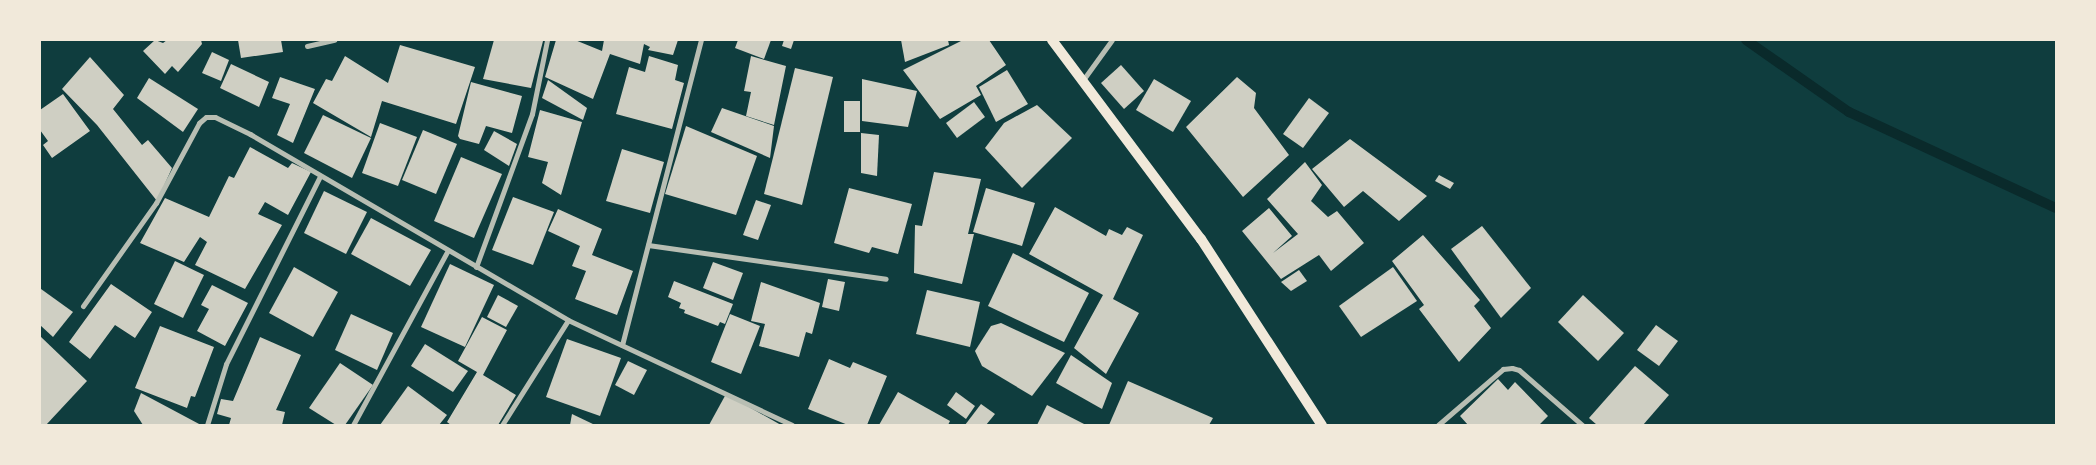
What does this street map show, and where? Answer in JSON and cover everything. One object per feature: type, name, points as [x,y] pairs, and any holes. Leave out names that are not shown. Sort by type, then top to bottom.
[{"type":"main road","points":[[1052,40],[1201,239],[1322,425]]},
{"type":"street","points":[[307,46],[334,40]]},
{"type":"street","points":[[476,267],[532,114],[547,40]]},
{"type":"street","points":[[622,345],[702,40]]},
{"type":"street","points":[[1082,81],[1112,40]]},
{"type":"street","points":[[83,306],[156,203],[199,123],[206,117],[215,117],[250,134],[568,320],[792,425]]},
{"type":"street","points":[[207,425],[226,364],[320,176]]},
{"type":"street","points":[[648,245],[886,279]]},
{"type":"street","points":[[352,425],[448,250]]},
{"type":"street","points":[[502,425],[568,320]]},
{"type":"street","points":[[1438,425],[1503,369],[1512,368],[1519,370],[1582,425]]},
{"type":"building","points":[[155,40],[163,43],[167,40],[201,40],[202,44],[178,72],[172,66],[165,74],[143,51]]},
{"type":"building","points":[[238,40],[281,40],[283,52],[241,58]]},
{"type":"building","points":[[494,40],[543,41],[531,88],[483,79]]},
{"type":"building","points":[[556,40],[575,40],[602,51],[604,40],[678,40],[673,55],[648,50],[650,47],[644,44],[640,64],[610,54],[593,99],[545,77]]},
{"type":"building","points":[[738,40],[771,40],[764,59],[735,48]]},
{"type":"building","points":[[784,40],[794,40],[791,49],[782,46]]},
{"type":"building","points":[[901,40],[948,40],[949,45],[905,62]]},
{"type":"building","points":[[963,40],[989,40],[1006,65],[976,86],[981,95],[940,119],[903,70]]},
{"type":"building","points":[[400,45],[475,67],[456,124],[382,101],[371,137],[313,103],[326,79],[332,81],[345,56],[388,83]]},
{"type":"building","points":[[212,52],[229,60],[221,81],[202,73]]},
{"type":"building","points":[[649,56],[678,65],[675,80],[684,83],[672,129],[616,114],[629,67],[645,72]]},
{"type":"building","points":[[751,56],[786,66],[774,125],[746,116],[751,92],[744,91]]},
{"type":"building","points":[[90,57],[124,95],[113,109],[142,145],[148,140],[172,168],[157,201],[97,125],[62,89]]},
{"type":"building","points":[[231,64],[269,82],[259,107],[220,88]]},
{"type":"building","points":[[1121,65],[1144,91],[1124,109],[1101,83]]},
{"type":"building","points":[[795,68],[833,77],[802,205],[764,194]]},
{"type":"building","points":[[1007,70],[1028,104],[996,122],[979,87]]},
{"type":"building","points":[[280,77],[315,89],[293,143],[277,135],[290,104],[272,98]]},
{"type":"building","points":[[1237,77],[1256,93],[1254,108],[1289,155],[1243,197],[1186,127]]},
{"type":"building","points":[[149,78],[198,109],[183,132],[137,98]]},
{"type":"building","points":[[862,79],[917,91],[908,127],[862,121]]},
{"type":"building","points":[[1154,79],[1191,101],[1173,132],[1136,110]]},
{"type":"building","points":[[548,80],[587,108],[583,120],[542,98]]},
{"type":"building","points":[[471,82],[522,96],[512,133],[486,126],[479,144],[460,139],[458,136]]},
{"type":"building","points":[[63,94],[90,131],[52,158],[43,145],[48,141],[40,130],[40,110]]},
{"type":"building","points":[[1309,98],[1329,113],[1303,148],[1283,134]]},
{"type":"building","points":[[844,101],[860,101],[860,132],[844,132]]},
{"type":"building","points":[[974,102],[985,117],[957,138],[946,123]]},
{"type":"building","points":[[1037,105],[1072,138],[1022,188],[985,148],[1004,123]]},
{"type":"building","points":[[722,108],[774,126],[770,158],[711,132]]},
{"type":"building","points":[[540,110],[582,122],[561,195],[542,183],[548,162],[528,157]]},
{"type":"building","points":[[323,115],[371,138],[352,178],[304,153]]},
{"type":"building","points":[[380,123],[417,137],[398,186],[362,173]]},
{"type":"building","points":[[686,126],[757,156],[736,215],[665,194]]},
{"type":"building","points":[[423,130],[457,144],[436,194],[402,180]]},
{"type":"building","points":[[494,131],[517,144],[509,166],[484,150]]},
{"type":"building","points":[[861,133],[879,135],[877,176],[861,173]]},
{"type":"building","points":[[1350,139],[1427,196],[1399,221],[1363,191],[1344,207],[1312,169]]},
{"type":"building","points":[[250,147],[288,168],[292,163],[311,172],[288,215],[265,202],[258,214],[282,225],[245,289],[195,265],[207,242],[200,237],[184,262],[140,243],[165,198],[209,217],[229,176],[234,178]]},
{"type":"building","points":[[622,149],[664,162],[650,213],[606,201]]},
{"type":"building","points":[[461,157],[502,174],[474,238],[434,221]]},
{"type":"building","points":[[1305,162],[1322,185],[1311,201],[1328,217],[1337,211],[1364,243],[1331,271],[1319,255],[1281,279],[1242,231],[1269,208],[1292,236],[1273,253],[1298,234],[1267,199]]},
{"type":"building","points":[[934,172],[981,179],[968,234],[974,234],[962,284],[914,273],[915,225],[922,226]]},
{"type":"building","points":[[1439,175],[1454,183],[1450,189],[1435,181]]},
{"type":"building","points":[[849,188],[912,204],[898,254],[872,247],[869,253],[834,243]]},
{"type":"building","points":[[986,188],[1035,203],[1022,246],[973,232]]},
{"type":"building","points":[[324,191],[367,212],[346,254],[304,233]]},
{"type":"building","points":[[513,197],[554,212],[533,265],[492,250]]},
{"type":"building","points":[[756,200],[771,205],[758,240],[743,235]]},
{"type":"building","points":[[1055,207],[1106,236],[1109,229],[1122,235],[1127,227],[1143,235],[1113,299],[1139,313],[1106,374],[1074,348],[1103,295],[1029,254]]},
{"type":"building","points":[[558,209],[602,229],[592,255],[633,271],[617,315],[575,299],[586,271],[572,266],[580,246],[548,231]]},
{"type":"building","points":[[371,218],[431,250],[410,286],[351,254]]},
{"type":"building","points":[[1482,226],[1531,288],[1501,318],[1451,249]]},
{"type":"building","points":[[1423,235],[1480,300],[1474,306],[1491,328],[1459,362],[1419,309],[1424,305],[1392,261]]},
{"type":"building","points":[[1013,253],[1089,293],[1064,342],[988,306]]},
{"type":"building","points":[[175,261],[204,275],[183,318],[154,304]]},
{"type":"building","points":[[713,262],[743,273],[733,300],[703,288]]},
{"type":"building","points":[[450,264],[494,285],[465,347],[421,327]]},
{"type":"building","points":[[294,267],[338,292],[313,337],[269,313]]},
{"type":"building","points":[[1393,267],[1417,301],[1361,337],[1339,306]]},
{"type":"building","points":[[1299,270],[1307,281],[1291,291],[1281,282]]},
{"type":"building","points":[[828,279],[845,282],[839,311],[822,307]]},
{"type":"building","points":[[674,281],[733,304],[725,324],[720,322],[718,326],[684,313],[685,310],[679,308],[681,303],[668,297]]},
{"type":"building","points":[[761,282],[820,303],[812,334],[806,332],[799,357],[759,346],[765,324],[751,321]]},
{"type":"building","points":[[111,284],[152,312],[135,338],[115,325],[90,359],[69,342]]},
{"type":"building","points":[[212,285],[248,303],[225,346],[197,331],[209,309],[201,305]]},
{"type":"building","points":[[41,289],[73,312],[53,337],[40,325]]},
{"type":"building","points":[[927,290],[980,302],[970,347],[916,334]]},
{"type":"building","points":[[498,295],[518,306],[506,327],[487,317]]},
{"type":"building","points":[[1583,295],[1624,333],[1598,361],[1558,322]]},
{"type":"building","points":[[351,314],[393,333],[377,370],[335,350]]},
{"type":"building","points":[[730,314],[760,326],[741,374],[711,362]]},
{"type":"building","points":[[482,317],[507,330],[483,375],[516,395],[498,425],[451,425],[447,422],[477,372],[458,361]]},
{"type":"building","points":[[1001,323],[1065,353],[1032,396],[982,366],[975,351],[991,326]]},
{"type":"building","points":[[1656,325],[1678,341],[1659,366],[1637,350]]},
{"type":"building","points":[[160,326],[214,347],[195,397],[191,396],[187,408],[135,388]]},
{"type":"building","points":[[40,336],[87,381],[46,425],[40,425]]},
{"type":"building","points":[[260,337],[301,355],[276,410],[285,412],[282,425],[229,425],[231,418],[217,414],[221,399],[233,401]]},
{"type":"building","points":[[567,339],[621,358],[600,416],[546,397]]},
{"type":"building","points":[[425,344],[468,371],[453,392],[411,366]]},
{"type":"building","points":[[1071,355],[1112,383],[1102,409],[1056,383]]},
{"type":"building","points":[[829,359],[850,368],[853,362],[887,376],[867,425],[848,425],[808,409]]},
{"type":"building","points":[[628,361],[647,370],[634,395],[615,385]]},
{"type":"building","points":[[340,363],[373,385],[345,425],[336,425],[309,408]]},
{"type":"building","points":[[1635,366],[1669,395],[1643,425],[1597,425],[1589,418]]},
{"type":"building","points":[[1498,379],[1508,390],[1515,382],[1548,416],[1539,425],[1468,425],[1460,416]]},
{"type":"building","points":[[1128,381],[1213,418],[1209,425],[1109,425]]},
{"type":"building","points":[[408,386],[447,415],[439,425],[380,425]]},
{"type":"building","points":[[898,392],[950,421],[948,425],[879,425]]},
{"type":"building","points":[[956,392],[975,406],[966,419],[947,405]]},
{"type":"building","points":[[141,393],[201,425],[143,425],[134,411]]},
{"type":"building","points":[[726,394],[781,425],[709,425]]},
{"type":"building","points":[[981,404],[995,414],[986,425],[965,425]]},
{"type":"building","points":[[1047,405],[1086,425],[1037,425]]},
{"type":"building","points":[[572,414],[595,425],[570,425]]},
{"type":"waterway","points":[[1746,40],[1849,112],[2056,208]]}]
